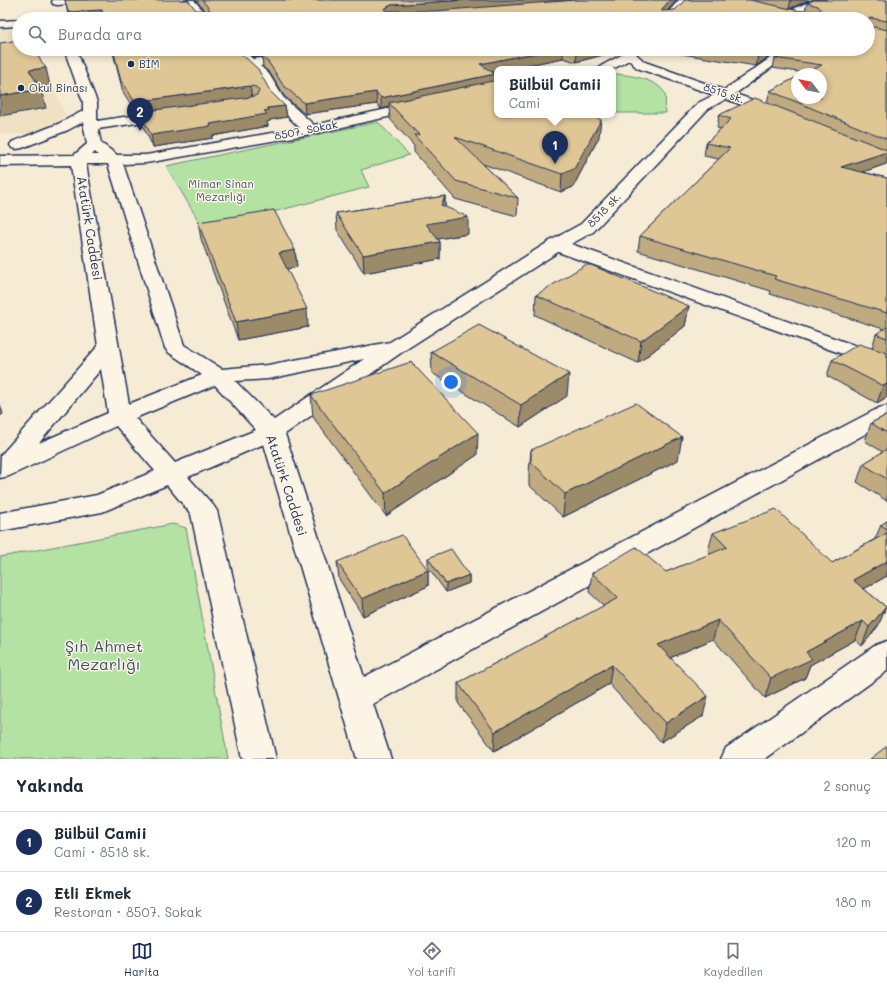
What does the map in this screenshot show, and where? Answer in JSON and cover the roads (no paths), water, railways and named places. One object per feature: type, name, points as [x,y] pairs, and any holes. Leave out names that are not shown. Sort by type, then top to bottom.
[{"type":"street","points":[[58,12],[57,1],[82,0]]},
{"type":"street","points":[[189,0],[199,12]]},
{"type":"street","points":[[673,12],[684,0]]},
{"type":"street","points":[[793,12],[821,0]]},
{"type":"street","points":[[0,24],[12,23]]},
{"type":"street","name":"Atatürk Caddesi","points":[[73,56],[90,102],[84,138],[109,347],[120,416]]},
{"type":"street","points":[[244,56],[265,77],[278,99],[311,130]]},
{"type":"street","points":[[252,63],[306,56]]},
{"type":"street","points":[[609,66],[622,56]]},
{"type":"street","name":"8515 sk.","points":[[633,56],[641,65],[727,94],[786,117]]},
{"type":"street","name":"8518 sk.","points":[[0,522],[102,503],[272,432],[398,346],[556,245],[587,228],[703,106],[727,94],[781,56]]},
{"type":"street","name":"8507. Sokak","points":[[114,160],[146,159],[311,130],[432,103]]},
{"type":"street","points":[[0,161],[182,113]]},
{"type":"street","points":[[56,145],[11,146],[63,127],[84,138],[114,160]]},
{"type":"street","name":"Atatürk Caddesi","points":[[114,160],[175,348],[218,376],[272,432],[374,759]]},
{"type":"street","points":[[556,245],[887,364]]},
{"type":"street","points":[[3,468],[120,416],[218,376],[268,372],[398,346]]},
{"type":"street","points":[[3,468],[109,347]]},
{"type":"street","points":[[355,698],[887,413]]},
{"type":"street","points":[[120,416],[204,511],[259,759]]},
{"type":"street","points":[[738,759],[887,654]]},
{"type":"place","name":"BİM","points":[[131,64]]},
{"type":"place","name":"Okul Binası","points":[[21,88]]},
{"type":"place","name":"Etli Ekmek","points":[[140,131]]},
{"type":"place","name":"Bülbül Camii","points":[[555,164]]},
{"type":"park label","name":"Mimar Sinan Mezarlığı","points":[[221,190]]},
{"type":"park label","name":"Şıh Ahmet Mezarlığı","points":[[104,655]]}]
